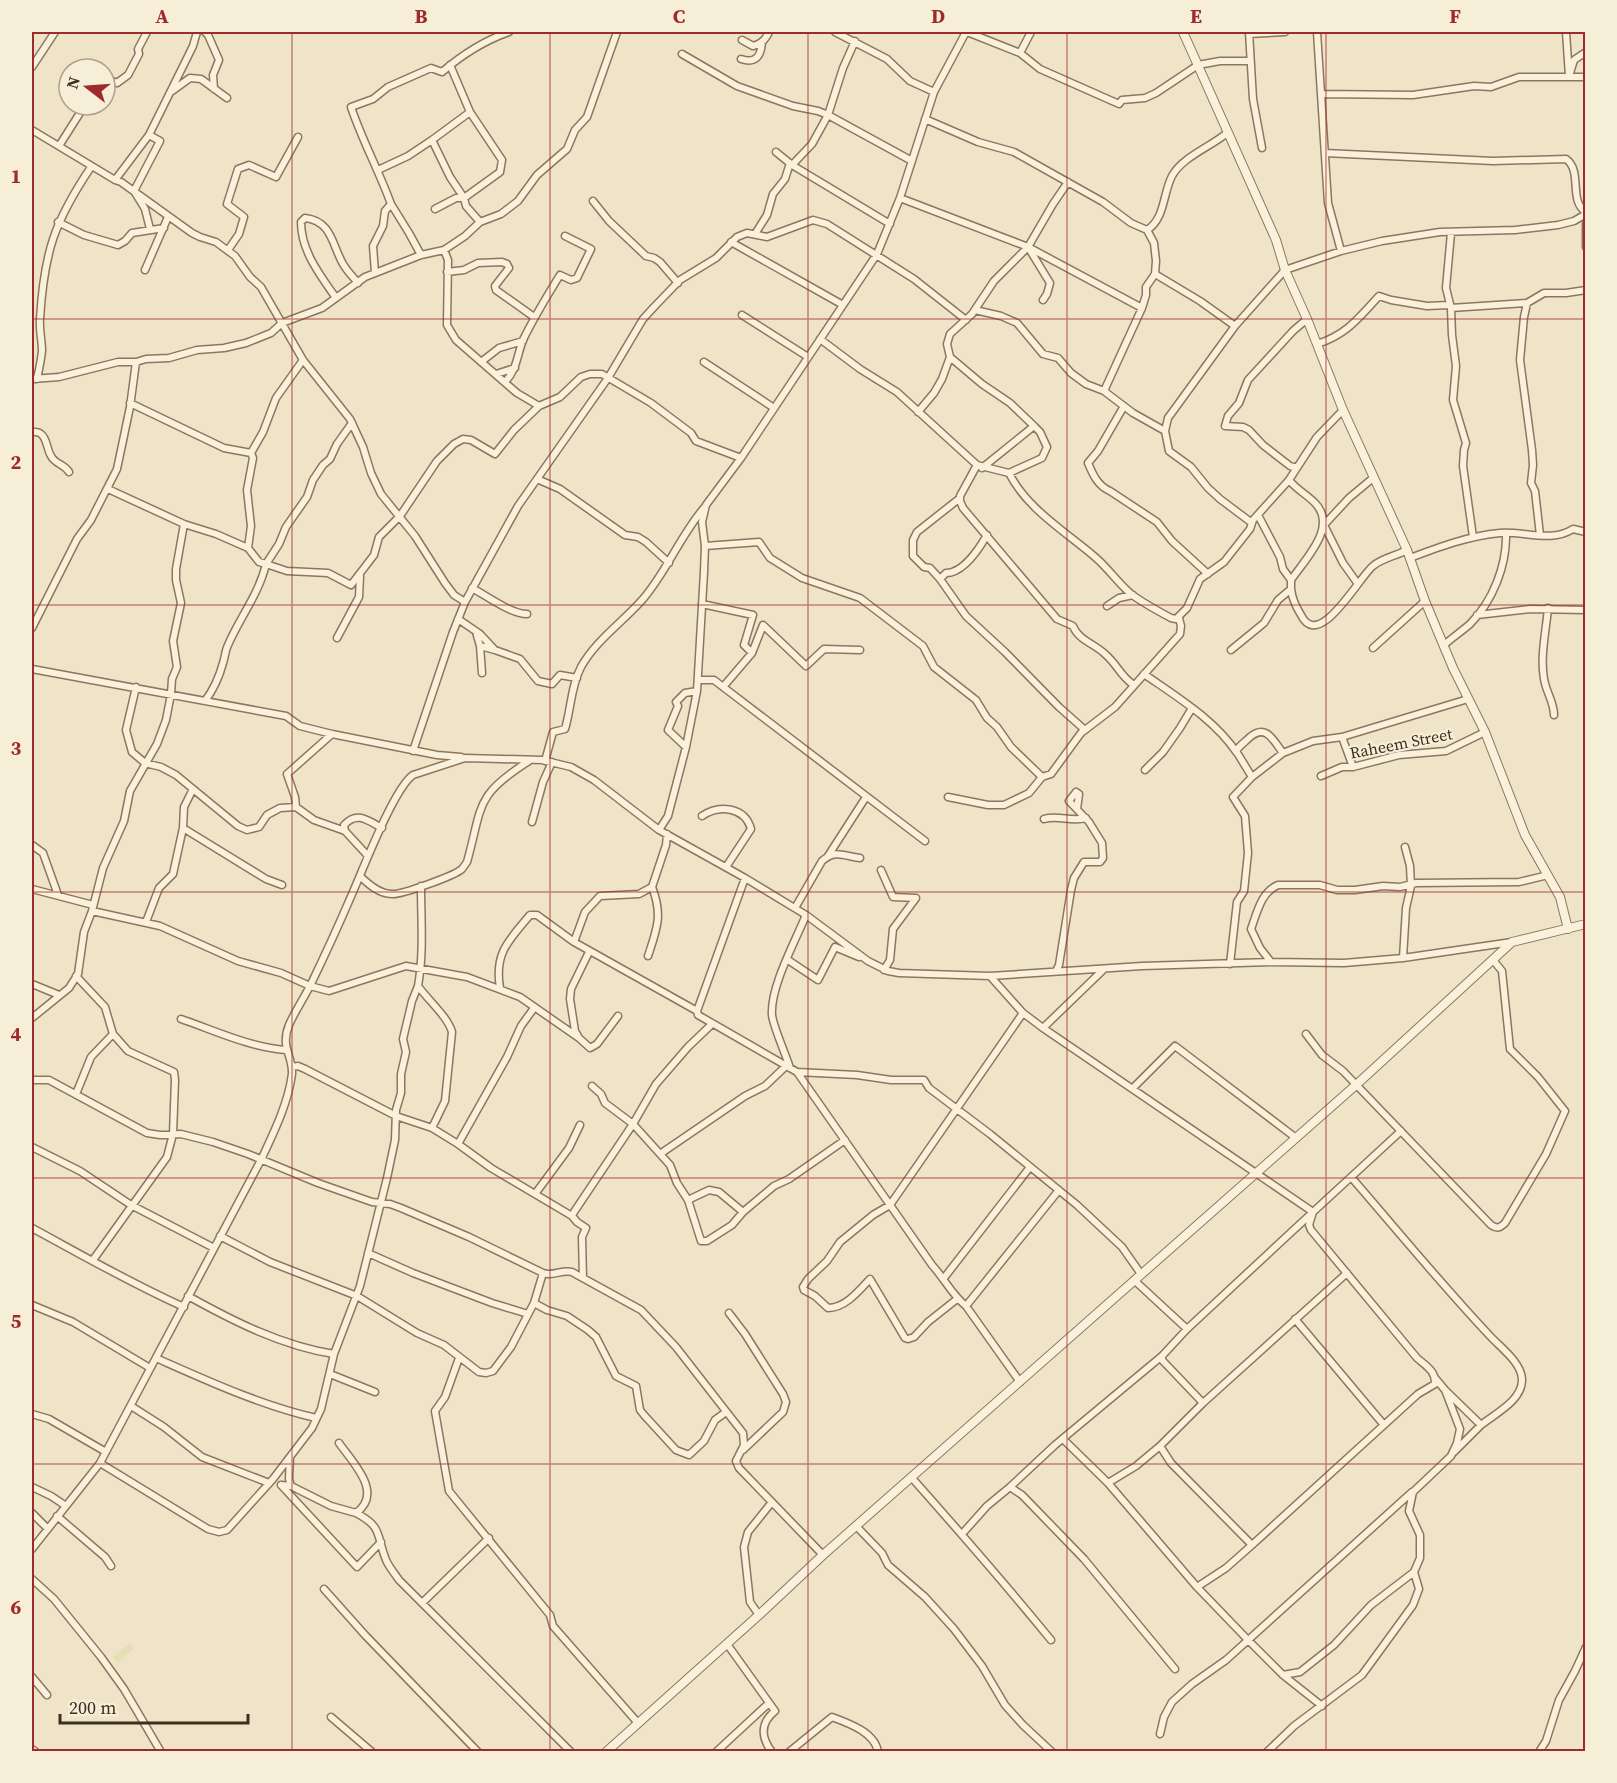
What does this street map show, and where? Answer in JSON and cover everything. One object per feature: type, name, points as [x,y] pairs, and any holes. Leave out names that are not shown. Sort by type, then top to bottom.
[{"type":"street","points":[[32,62],[55,32]]},
{"type":"street","points":[[117,83],[128,75],[140,54],[138,49],[147,32]]},
{"type":"street","points":[[115,180],[149,135],[193,46],[197,32]]},
{"type":"street","points":[[205,32],[219,60],[213,75],[214,89]]},
{"type":"street","points":[[420,255],[410,233],[391,204],[351,107],[373,99],[388,87],[407,77],[431,68],[442,72],[485,41],[509,32]]},
{"type":"street","points":[[92,167],[70,198],[49,247],[39,330],[42,350],[34,379],[78,374],[118,362],[169,358],[197,350],[224,348],[246,343],[272,333],[282,324],[322,308],[365,277],[420,255],[444,250],[465,236],[480,222],[501,214],[518,201],[537,175],[567,149],[575,130],[587,117],[617,32]]},
{"type":"street","points":[[741,59],[756,60],[761,55],[762,42],[769,32]]},
{"type":"street","points":[[835,32],[892,63],[910,81],[934,92]]},
{"type":"street","points":[[544,761],[553,732],[565,729],[577,678],[585,661],[601,640],[643,599],[669,563],[695,518],[741,458],[877,254],[900,198],[934,92],[967,32],[1020,53],[1040,69],[1119,104],[1122,100],[1145,98],[1156,93],[1198,65],[1220,61],[1249,61]]},
{"type":"street","points":[[1020,53],[1031,32]]},
{"type":"street","points":[[1183,32],[1276,240],[1285,270],[1343,410],[1408,554],[1444,645],[1485,732],[1525,835],[1563,903],[1568,929]]},
{"type":"street","points":[[1262,148],[1253,99],[1249,33],[1285,32]]},
{"type":"street","points":[[1317,32],[1328,203],[1341,251]]},
{"type":"street","points":[[1566,32],[1569,76]]},
{"type":"street","points":[[742,40],[753,46],[762,42]]},
{"type":"street","points":[[754,234],[767,215],[773,194],[785,179],[791,164],[812,144],[828,115],[843,68],[855,41]]},
{"type":"street","points":[[1569,76],[1574,60],[1586,52]]},
{"type":"street","points":[[682,54],[737,86],[793,106],[828,115],[912,161]]},
{"type":"street","points":[[435,209],[447,205],[456,198],[464,198],[500,172],[502,160],[470,112],[450,65]]},
{"type":"street","points":[[1321,94],[1413,95],[1474,86],[1491,87],[1519,77],[1586,77]]},
{"type":"street","points":[[171,92],[190,78],[201,79],[227,98]]},
{"type":"street","points":[[378,170],[408,156],[470,112]]},
{"type":"street","points":[[59,146],[77,117]]},
{"type":"street","points":[[925,119],[978,142],[1014,152],[1103,202],[1131,223],[1147,230],[1154,243],[1155,274],[1146,287],[1142,308],[1104,392]]},
{"type":"street","points":[[32,130],[121,182],[168,217],[200,237],[216,242],[241,262],[250,277],[261,287],[303,360],[351,423],[378,488],[426,551],[454,595],[465,602]]},
{"type":"street","points":[[1147,230],[1157,223],[1174,173],[1202,148],[1215,144],[1227,133]]},
{"type":"street","points":[[134,191],[160,141],[149,135]]},
{"type":"street","points":[[228,250],[239,234],[244,217],[226,204],[238,170],[249,165],[276,177],[298,137]]},
{"type":"street","points":[[432,140],[450,177],[464,198],[466,206],[480,222]]},
{"type":"street","points":[[776,152],[791,164],[890,224]]},
{"type":"street","points":[[1252,523],[1220,499],[1191,467],[1169,451],[1165,431],[1168,417],[1235,326],[1285,270],[1341,251],[1382,241],[1440,232],[1515,230],[1558,225],[1574,221],[1586,213],[1580,209],[1578,204],[1571,162],[1566,159],[1493,161],[1325,153]]},
{"type":"street","points":[[918,412],[934,393],[950,357],[947,340],[950,334],[975,310],[994,281],[1028,247],[1068,182]]},
{"type":"street","points":[[134,191],[145,209],[150,229]]},
{"type":"street","points":[[900,198],[1028,247],[1142,308]]},
{"type":"street","points":[[593,201],[609,221],[646,256],[660,262],[678,283]]},
{"type":"street","points":[[375,273],[373,246],[382,226],[385,211],[391,204]]},
{"type":"street","points":[[145,270],[168,217]]},
{"type":"street","points":[[336,298],[305,249],[301,222],[305,218],[314,219],[329,230],[345,266],[358,283]]},
{"type":"street","points":[[413,751],[465,602],[518,506],[608,378],[643,319],[678,283],[716,258],[737,237],[747,233],[767,237],[813,220],[827,224],[914,279],[966,320]]},
{"type":"street","points":[[58,222],[84,236],[118,245],[132,233],[164,228]]},
{"type":"street","points":[[1586,224],[1586,247]]},
{"type":"street","points":[[1451,233],[1446,288],[1456,366],[1453,400],[1466,443],[1463,466],[1473,537]]},
{"type":"street","points":[[505,382],[512,375],[534,317],[560,275],[571,280],[577,278],[591,249],[565,236]]},
{"type":"street","points":[[731,242],[843,305]]},
{"type":"street","points":[[1028,247],[1050,283],[1047,294],[1042,300]]},
{"type":"street","points":[[444,250],[448,260],[447,325],[456,340],[517,393],[539,406]]},
{"type":"street","points":[[447,272],[464,270],[478,263],[502,262],[507,264],[509,268],[495,286],[496,290],[534,317]]},
{"type":"street","points":[[1155,274],[1200,300],[1235,326]]},
{"type":"street","points":[[1317,344],[1334,339],[1346,331],[1379,296],[1427,306],[1450,306],[1527,303],[1544,293],[1586,290]]},
{"type":"street","points":[[32,302],[41,301]]},
{"type":"street","points":[[1527,303],[1520,360],[1532,450],[1533,465],[1530,483],[1535,491],[1540,535]]},
{"type":"street","points":[[975,310],[1017,323],[1043,354],[1058,358],[1086,384],[1104,392],[1165,431]]},
{"type":"street","points":[[742,315],[808,357]]},
{"type":"street","points":[[1297,468],[1290,466],[1263,445],[1249,430],[1225,426],[1228,416],[1239,403],[1248,380],[1293,331],[1307,320]]},
{"type":"street","points":[[272,333],[289,339]]},
{"type":"street","points":[[820,339],[860,369],[897,392],[979,466],[1009,473],[1021,492],[1038,509],[1098,559],[1133,595],[1171,618],[1179,618]]},
{"type":"street","points":[[481,362],[499,348],[523,341]]},
{"type":"street","points":[[950,357],[1010,404],[1040,432],[1047,447],[1042,458],[1009,473]]},
{"type":"street","points":[[248,548],[251,526],[248,490],[253,458],[251,453],[276,399],[303,360]]},
{"type":"street","points":[[32,628],[77,539],[91,520],[117,469],[136,362]]},
{"type":"street","points":[[704,362],[774,408]]},
{"type":"street","points":[[496,374],[515,368]]},
{"type":"street","points":[[108,489],[184,524],[216,534],[248,548],[259,562],[287,571],[328,573],[351,585],[374,555],[379,537],[400,516],[437,461],[454,444],[463,439],[471,440],[495,454],[514,430],[539,406],[560,397],[581,377],[590,374],[602,374],[668,414],[691,433],[696,441],[741,458]]},
{"type":"street","points":[[130,403],[224,448],[251,453]]},
{"type":"street","points":[[1124,406],[1098,451],[1088,463],[1092,474],[1102,488],[1157,522],[1172,541],[1208,574]]},
{"type":"street","points":[[1179,618],[1187,608],[1196,584],[1224,562],[1251,529],[1258,515],[1289,480],[1317,437],[1343,410]]},
{"type":"street","points":[[205,701],[215,687],[227,648],[253,600],[266,564],[279,544],[286,527],[307,497],[313,480],[330,459],[351,423]]},
{"type":"street","points":[[1034,426],[979,466],[960,498],[917,532],[913,540],[913,556],[924,567],[930,568],[940,579],[966,616],[1085,730]]},
{"type":"street","points":[[32,432],[39,432],[43,435],[50,456],[54,461],[66,467],[69,472]]},
{"type":"street","points":[[1324,525],[1349,498],[1373,478]]},
{"type":"street","points":[[537,479],[560,489],[625,535],[638,537],[646,542],[669,563]]},
{"type":"street","points":[[1289,480],[1319,508],[1325,521],[1318,540],[1291,580]]},
{"type":"street","points":[[960,498],[963,508],[1018,576],[1057,619],[1073,626],[1076,633],[1106,654],[1124,679],[1134,685]]},
{"type":"street","points":[[659,830],[668,816],[686,747],[697,691],[705,546],[702,522],[706,505]]},
{"type":"street","points":[[1258,515],[1291,580],[1293,599],[1302,619],[1311,626],[1322,624],[1343,603],[1372,566],[1473,537],[1506,533],[1526,536],[1565,534],[1573,528],[1586,532]]},
{"type":"street","points":[[32,1018],[69,988],[76,976],[84,932],[103,868],[124,821],[130,791],[161,734],[171,694],[172,678],[177,667],[173,641],[181,603],[176,569],[184,524]]},
{"type":"street","points":[[1324,525],[1343,563],[1358,584]]},
{"type":"street","points":[[1444,645],[1471,623],[1492,594],[1505,552],[1506,533]]},
{"type":"street","points":[[940,579],[946,573],[952,573],[965,563],[980,548],[987,535]]},
{"type":"street","points":[[705,546],[759,542],[770,558],[802,578],[860,598],[923,646],[934,666],[976,700],[987,718],[997,727],[1011,747],[1042,777]]},
{"type":"street","points":[[337,638],[359,597],[360,575]]},
{"type":"street","points":[[472,588],[520,614],[527,614]]},
{"type":"street","points":[[1231,650],[1263,623],[1278,600],[1292,589]]},
{"type":"street","points":[[1107,606],[1119,598],[1133,595]]},
{"type":"street","points":[[1373,648],[1425,601]]},
{"type":"street","points":[[702,604],[753,615],[744,645],[752,653]]},
{"type":"street","points":[[1477,615],[1548,608],[1586,610]]},
{"type":"street","points":[[1548,608],[1543,669],[1544,681],[1554,706],[1554,715]]},
{"type":"street","points":[[948,797],[988,805],[1004,805],[1029,794],[1042,777],[1051,774],[1073,741],[1115,706],[1180,634],[1179,618]]},
{"type":"street","points":[[458,619],[495,650]]},
{"type":"street","points":[[723,687],[752,653],[763,625],[806,666],[824,650],[860,650]]},
{"type":"street","points":[[476,632],[480,646],[482,673]]},
{"type":"street","points":[[480,646],[520,659],[538,681],[552,684],[560,675],[577,678]]},
{"type":"street","points":[[32,669],[286,716],[300,726],[413,751],[465,758],[544,761],[571,767],[586,775],[659,830],[795,908],[868,961]]},
{"type":"street","points":[[1144,674],[1192,708],[1229,742],[1252,777]]},
{"type":"street","points":[[698,680],[714,680],[925,841]]},
{"type":"street","points":[[136,687],[126,730],[132,752],[145,763],[161,767],[176,775],[238,826],[247,830],[259,827],[267,815],[280,808],[296,807],[314,820],[345,831],[368,856]]},
{"type":"street","points":[[686,747],[668,730],[678,706],[676,702],[685,693],[697,691]]},
{"type":"street","points":[[1230,964],[1238,902],[1244,891],[1248,853],[1245,816],[1233,796],[1252,777],[1284,753],[1312,741],[1342,737],[1468,699]]},
{"type":"street","points":[[1145,770],[1163,752],[1192,708]]},
{"type":"street","points":[[1237,754],[1236,751],[1240,745],[1260,732],[1270,735],[1284,753]]},
{"type":"street","name":"Raheem Street","points":[[1321,776],[1342,768],[1399,755],[1446,751],[1485,732]]},
{"type":"street","points":[[296,807],[287,774],[332,734]]},
{"type":"street","points":[[1342,737],[1353,767]]},
{"type":"street","points":[[32,1549],[100,1463],[261,1160],[282,1116],[292,1067],[286,1050],[289,1025],[310,986],[368,856],[408,778],[422,771],[465,758]]},
{"type":"street","points":[[360,876],[383,893],[393,895],[462,869],[467,861],[483,802],[501,779],[529,760]]},
{"type":"street","points":[[532,822],[543,782],[552,762]]},
{"type":"street","points":[[146,922],[159,888],[173,874],[183,828],[184,807],[193,789]]},
{"type":"street","points":[[828,856],[867,797]]},
{"type":"street","points":[[702,816],[711,810],[727,809],[742,813],[750,825],[751,829],[726,867]]},
{"type":"street","points":[[1056,971],[1059,965],[1074,878],[1084,862],[1100,862],[1103,858],[1102,843],[1086,818],[1077,809]]},
{"type":"street","points":[[345,831],[346,822],[353,817],[360,816],[382,828]]},
{"type":"street","points":[[1044,819],[1051,817],[1079,820],[1086,818]]},
{"type":"street","points":[[183,828],[266,879],[282,885]]},
{"type":"street","points":[[648,956],[658,923],[658,904],[652,887],[666,845],[667,834]]},
{"type":"street","points":[[32,845],[43,853],[58,895]]},
{"type":"street","points":[[1403,958],[1406,908],[1411,886],[1410,866],[1405,847]]},
{"type":"street","points":[[795,908],[822,861],[828,856],[834,853],[860,858]]},
{"type":"street","points":[[881,870],[893,897],[916,898],[893,928],[890,960],[884,970]]},
{"type":"street","points":[[1271,962],[1260,948],[1251,929],[1263,897],[1278,885],[1320,885],[1337,890],[1355,890],[1383,886],[1411,886],[1416,883],[1520,882],[1548,875]]},
{"type":"street","points":[[697,1011],[745,878]]},
{"type":"street","points":[[100,1463],[208,1529],[219,1532],[227,1530],[271,1481],[312,1428],[321,1409],[334,1354],[357,1296],[395,1140],[401,1074],[406,1052],[404,1039],[421,969],[423,933],[420,921],[421,886]]},
{"type":"street","points":[[574,942],[585,912],[589,905],[600,896],[639,894],[652,887]]},
{"type":"street","points":[[32,889],[175,931],[238,961],[281,973],[310,986],[329,991],[406,966],[467,977],[500,988],[520,998],[590,1048],[597,1044],[618,1016]]},
{"type":"street","points":[[500,988],[498,963],[514,933],[530,915],[537,915],[589,952],[697,1011],[698,1015],[712,1024],[791,1069],[891,1080],[924,1080],[929,1088],[957,1111],[990,1134],[1059,1190],[1122,1247],[1141,1274]]},
{"type":"street","points":[[806,915],[774,992],[772,1018],[791,1069],[845,1140],[932,1265],[944,1278],[957,1299],[966,1306],[1020,1382]]},
{"type":"street","points":[[788,960],[818,980],[835,947],[884,970],[918,975],[990,976],[1142,966],[1271,962],[1344,963],[1403,958],[1512,942],[1586,924]]},
{"type":"street","points":[[606,1752],[823,1555],[1356,1085],[1512,942]]},
{"type":"street","points":[[579,1038],[575,1031],[570,999],[571,989],[589,952]]},
{"type":"street","points":[[1306,1034],[1322,1055],[1343,1071],[1491,1225],[1500,1228],[1546,1154],[1565,1111],[1538,1077],[1510,1049],[1502,971],[1493,960]]},
{"type":"street","points":[[1043,1028],[1104,969]]},
{"type":"street","points":[[76,976],[105,1008],[113,1034],[134,1055],[174,1072],[173,1134],[167,1157],[93,1260]]},
{"type":"street","points":[[990,976],[1023,1013],[1043,1028],[1312,1212]]},
{"type":"street","points":[[32,984],[59,995]]},
{"type":"street","points":[[418,986],[430,1003],[450,1022],[452,1032],[445,1101],[432,1128]]},
{"type":"street","points":[[458,1144],[507,1057],[521,1026],[534,1008]]},
{"type":"street","points":[[957,1299],[908,1340],[904,1338],[870,1279],[857,1293],[836,1308],[828,1308],[804,1290],[805,1283],[840,1242],[873,1215],[890,1205],[1023,1013]]},
{"type":"street","points":[[181,1019],[246,1043],[286,1050]]},
{"type":"street","points":[[572,1216],[633,1124],[656,1084],[688,1047],[712,1024]]},
{"type":"street","points":[[76,1094],[91,1057],[113,1034]]},
{"type":"street","points":[[1133,1088],[1175,1046],[1296,1138]]},
{"type":"street","points":[[292,1067],[298,1066],[305,1069],[396,1116],[432,1128],[491,1168],[572,1216],[586,1228],[582,1237],[583,1278]]},
{"type":"street","points":[[660,1154],[745,1096],[791,1069]]},
{"type":"street","points":[[32,1080],[46,1079],[147,1133],[190,1135],[213,1142],[318,1184],[380,1204],[390,1204],[401,1208],[543,1273],[550,1275],[572,1272],[641,1310],[676,1347],[743,1433],[744,1445],[736,1461],[739,1468],[823,1555]]},
{"type":"street","points":[[592,1086],[601,1094],[605,1103],[633,1124],[670,1164],[677,1183],[688,1200],[701,1241],[707,1241],[732,1225],[743,1212],[774,1186],[789,1179],[845,1140]]},
{"type":"street","points":[[535,1194],[569,1148],[580,1125]]},
{"type":"street","points":[[962,1533],[987,1506],[1162,1356],[1312,1212],[1401,1131]]},
{"type":"street","points":[[32,1147],[80,1171],[131,1205],[214,1248]]},
{"type":"street","points":[[944,1278],[1030,1167]]},
{"type":"street","points":[[1160,1734],[1164,1717],[1172,1702],[1248,1640],[1413,1492],[1482,1425],[1518,1395],[1521,1387],[1522,1376],[1516,1363],[1465,1309],[1351,1177]]},
{"type":"street","points":[[688,1200],[709,1190],[719,1192],[743,1212]]},
{"type":"street","points":[[966,1306],[1059,1190]]},
{"type":"street","points":[[1197,1587],[1226,1568],[1418,1394],[1435,1384],[1433,1371],[1417,1358],[1311,1230],[1309,1224],[1312,1212]]},
{"type":"street","points":[[32,1228],[141,1288],[184,1307]]},
{"type":"street","points":[[220,1236],[270,1262],[357,1296],[417,1333],[444,1345],[478,1372],[486,1373],[493,1371],[511,1347],[534,1303],[543,1273]]},
{"type":"street","points":[[368,1253],[413,1273],[500,1306],[528,1314]]},
{"type":"street","points":[[572,1272],[583,1260]]},
{"type":"street","points":[[1108,1483],[1136,1466],[1160,1446],[1203,1403],[1347,1273]]},
{"type":"street","points":[[1134,1280],[1188,1329]]},
{"type":"street","points":[[188,1296],[224,1316],[273,1336],[297,1345],[334,1354]]},
{"type":"street","points":[[534,1303],[567,1316],[596,1337],[614,1373],[636,1386],[640,1410],[676,1450],[689,1455],[704,1442],[716,1420],[726,1412]]},
{"type":"street","points":[[32,1305],[73,1322],[150,1368]]},
{"type":"street","points":[[729,1313],[745,1334],[786,1402],[783,1412],[738,1455]]},
{"type":"street","points":[[1295,1319],[1384,1425]]},
{"type":"street","points":[[1162,1356],[1162,1360],[1203,1403]]},
{"type":"street","points":[[156,1358],[246,1397],[316,1418]]},
{"type":"street","points":[[459,1358],[445,1397],[435,1411],[449,1491],[550,1615],[553,1626],[638,1723]]},
{"type":"street","points":[[330,1374],[375,1392]]},
{"type":"street","points":[[1435,1378],[1482,1425]]},
{"type":"street","points":[[1445,1390],[1460,1429],[1451,1456]]},
{"type":"street","points":[[131,1406],[164,1427],[202,1457],[281,1485],[291,1486],[331,1506],[356,1513],[371,1521],[381,1542],[386,1561],[399,1580],[572,1752]]},
{"type":"street","points":[[32,1414],[49,1419],[106,1452]]},
{"type":"street","points":[[1063,1439],[1108,1483],[1197,1587],[1248,1640],[1283,1675],[1322,1706]]},
{"type":"street","points":[[339,1443],[366,1484],[369,1493],[367,1503],[356,1513]]},
{"type":"street","points":[[1160,1446],[1171,1463],[1252,1545]]},
{"type":"street","points":[[290,1457],[291,1486]]},
{"type":"street","points":[[912,1478],[962,1533],[1051,1640]]},
{"type":"street","points":[[281,1485],[357,1567],[381,1542]]},
{"type":"street","points":[[32,1487],[66,1506]]},
{"type":"street","points":[[1010,1487],[1022,1495],[1084,1559],[1175,1669]]},
{"type":"street","points":[[1283,1675],[1300,1672],[1334,1645],[1371,1605],[1414,1572],[1420,1558],[1420,1535],[1409,1511],[1413,1492]]},
{"type":"street","points":[[759,1615],[750,1602],[744,1547],[748,1532],[772,1502]]},
{"type":"street","points":[[32,1514],[47,1528]]},
{"type":"street","points":[[57,1516],[105,1557],[111,1566]]},
{"type":"street","points":[[856,1526],[882,1553],[888,1565],[925,1597],[954,1629],[982,1666],[1005,1705],[1052,1752]]},
{"type":"street","points":[[422,1603],[489,1538]]},
{"type":"street","points":[[1267,1752],[1294,1726],[1362,1675],[1413,1605],[1419,1589],[1414,1572]]},
{"type":"street","points":[[32,1579],[54,1599],[101,1657],[124,1689],[161,1752]]},
{"type":"street","points":[[324,1589],[478,1752]]},
{"type":"street","points":[[727,1644],[775,1711],[769,1716],[763,1731],[764,1741],[772,1752]]},
{"type":"street","points":[[1539,1752],[1546,1741],[1559,1700],[1586,1647]]},
{"type":"street","points":[[32,1677],[47,1695]]},
{"type":"street","points":[[716,1752],[769,1703]]},
{"type":"street","points":[[331,1717],[372,1752]]},
{"type":"street","points":[[789,1752],[832,1717],[860,1729],[877,1744],[878,1752]]},
{"type":"street","points":[[32,1749],[36,1752]]},
{"type":"shaded area","points":[[130,1643],[134,1648],[118,1663],[113,1657]]}]
